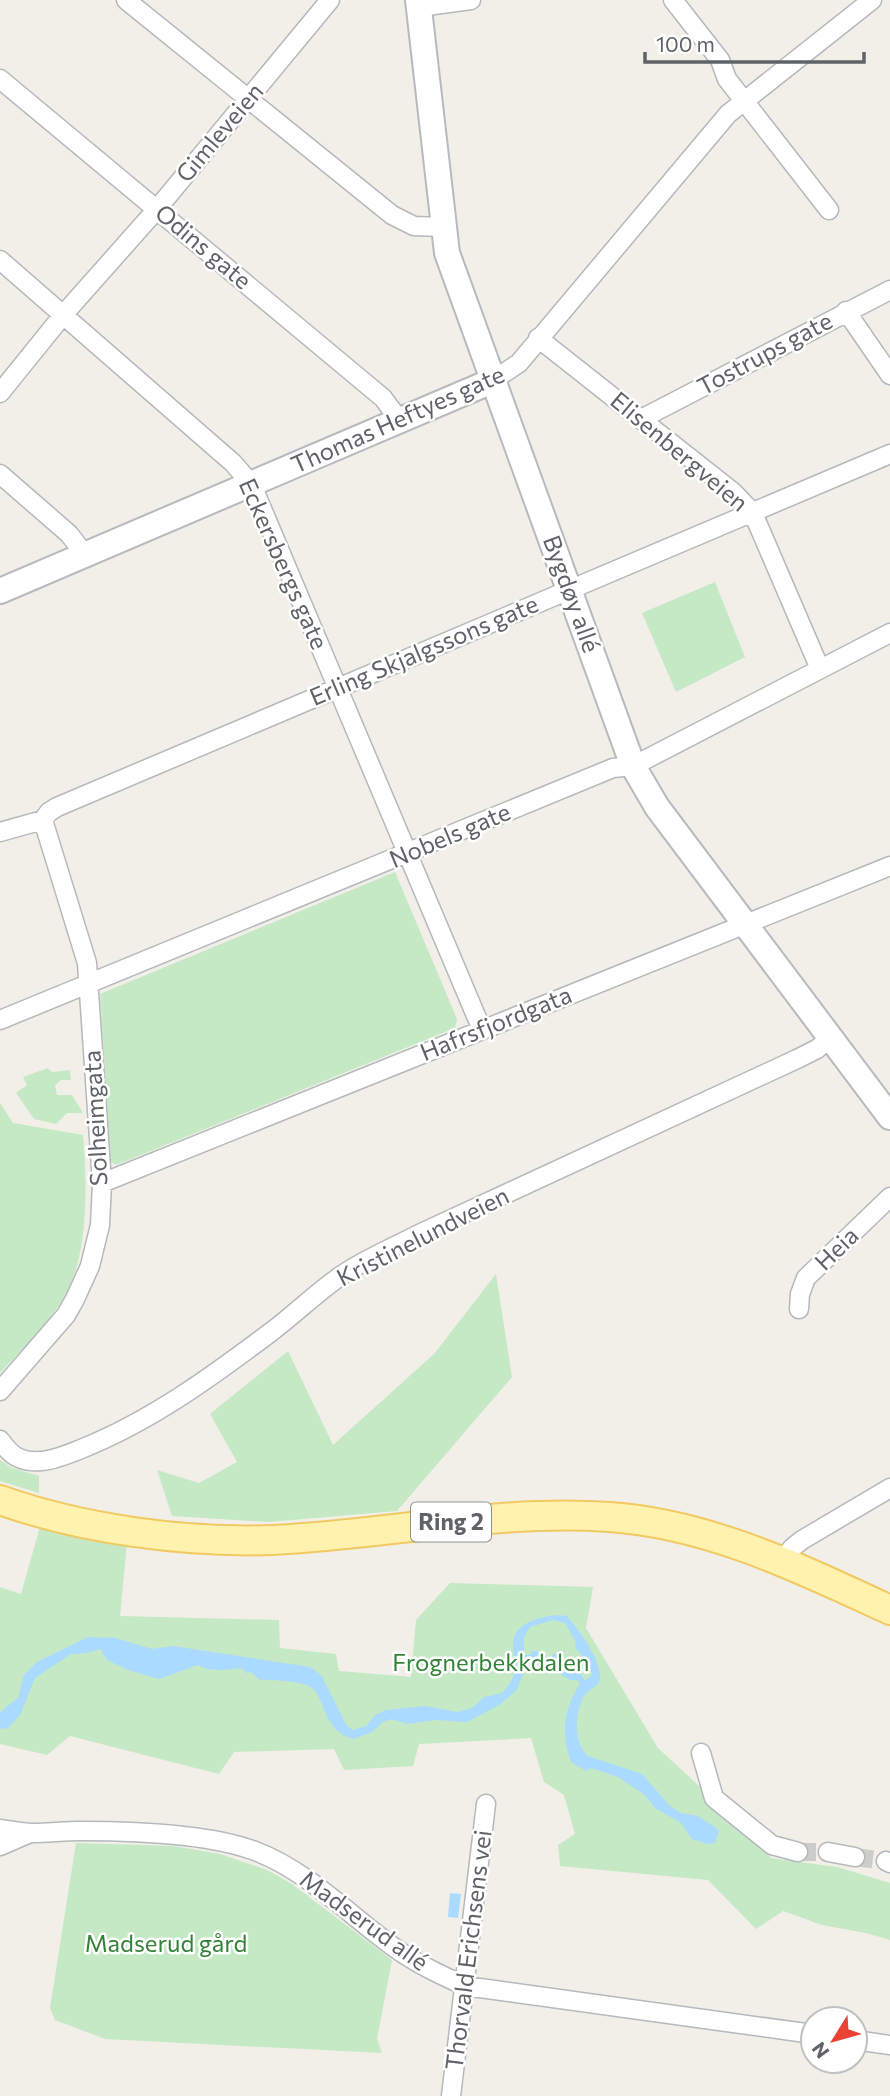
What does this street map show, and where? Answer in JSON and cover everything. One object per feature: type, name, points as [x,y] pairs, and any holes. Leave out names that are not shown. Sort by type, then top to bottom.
[{"type":"main road","name":"Bygdøy allé","points":[[418,4],[449,261],[634,766],[651,799],[890,1117]]},
{"type":"main road","name":"Thomas Heftyes gate","points":[[0,591],[492,381]]},
{"type":"main road","name":"Ring 2","points":[[0,1500],[78,1521],[174,1538],[220,1541],[354,1534],[468,1520],[542,1515],[611,1517],[699,1532],[782,1562],[890,1610]]},
{"type":"street","points":[[126,0],[400,220],[414,226],[443,227]]},
{"type":"street","name":"Gimleveien","points":[[0,393],[330,0]]},
{"type":"street","points":[[418,4],[471,0]]},
{"type":"street","points":[[673,0],[723,64],[727,79],[829,209]]},
{"type":"street","name":"Thomas Heftyes gate","points":[[492,381],[514,368],[728,114],[872,0]]},
{"type":"street","name":"Odins gate","points":[[0,79],[383,398],[400,421]]},
{"type":"street","name":"Eckersbergs gate","points":[[0,260],[233,463],[252,485],[482,1030]]},
{"type":"street","name":"Tostrups gate","points":[[641,419],[890,290]]},
{"type":"street","points":[[846,311],[890,374]]},
{"type":"street","name":"Elisenbergveien","points":[[538,338],[738,496],[753,513],[820,669]]},
{"type":"street","name":"Erling Skjalgssons gate","points":[[0,831],[43,820],[57,807],[890,454]]},
{"type":"street","points":[[0,474],[69,534],[85,555]]},
{"type":"street","name":"Nobels gate","points":[[0,1020],[613,768],[634,766],[890,633]]},
{"type":"street","name":"Solheimgata","points":[[0,1391],[66,1315],[84,1283],[96,1246],[102,1183],[87,963],[43,820]]},
{"type":"street","name":"Hafrsfjordgata","points":[[102,1183],[890,866]]},
{"type":"street","name":"Kristinelundveien","points":[[0,1440],[19,1458],[38,1461],[70,1453],[116,1435],[178,1399],[273,1331],[343,1274],[417,1235],[797,1059],[817,1049],[830,1038]]},
{"type":"street","name":"Heia","points":[[799,1309],[800,1294],[806,1278],[890,1196]]},
{"type":"street","points":[[782,1562],[802,1540],[890,1488]]},
{"type":"street","points":[[701,1753],[714,1798],[772,1845],[798,1852]]},
{"type":"street","name":"Thorvald Erichsens vei","points":[[451,2096],[486,1804]]},
{"type":"street","name":"Madserud allé","points":[[0,1829],[30,1833],[80,1830],[188,1836],[222,1841],[254,1850],[283,1863],[396,1949],[426,1968],[466,1986],[799,2032]]},
{"type":"street","points":[[0,1846],[30,1833]]},
{"type":"street","points":[[828,1852],[855,1857]]},
{"type":"street","points":[[869,2042],[890,2045]]},
{"type":"green space","points":[[715,582],[745,657],[676,692],[642,613]]},
{"type":"green space","points":[[395,872],[457,1019],[455,1028],[116,1165],[111,1162],[100,994]]},
{"type":"green space","points":[[48,1068],[52,1072],[70,1070],[71,1080],[61,1080],[55,1085],[57,1095],[72,1095],[83,1113],[67,1113],[56,1124],[34,1119],[16,1093],[27,1085],[23,1077]]},
{"type":"green space","points":[[0,1103],[13,1123],[83,1135],[85,1216],[79,1258],[66,1294],[44,1325],[0,1373]]},
{"type":"green space","points":[[496,1274],[512,1377],[397,1511],[269,1522],[172,1516],[157,1470],[199,1483],[237,1462],[210,1414],[288,1351],[333,1445],[434,1354]]},
{"type":"green space","points":[[0,1460],[12,1468],[39,1476],[39,1493],[0,1481]]},
{"type":"green space","name":"Frognerbekkdalen","points":[[40,1527],[127,1543],[120,1616],[279,1620],[280,1648],[336,1654],[339,1671],[411,1677],[416,1620],[450,1583],[593,1587],[586,1628],[658,1748],[710,1796],[769,1834],[770,1858],[837,1867],[890,1883],[890,1940],[822,1925],[783,1911],[756,1929],[708,1880],[560,1866],[558,1845],[575,1834],[564,1795],[544,1782],[531,1738],[419,1744],[413,1766],[344,1770],[334,1749],[234,1752],[219,1774],[70,1736],[47,1755],[0,1744],[0,1587],[21,1594]]},
{"type":"green space","name":"Madserud gård","points":[[76,1843],[173,1846],[220,1854],[267,1870],[292,1884],[392,1960],[377,2039],[382,2053],[105,2039],[55,2020],[50,2008]]},
{"type":"water","points":[[549,1616],[567,1616],[597,1662],[599,1682],[581,1701],[577,1718],[583,1751],[588,1756],[642,1774],[670,1806],[681,1813],[698,1816],[719,1830],[715,1843],[708,1844],[692,1839],[681,1823],[655,1808],[645,1795],[618,1777],[591,1768],[586,1771],[571,1762],[565,1722],[570,1703],[580,1684],[577,1680],[570,1680],[552,1669],[539,1671],[539,1665],[534,1666],[531,1663],[527,1665],[516,1691],[499,1705],[467,1722],[436,1720],[407,1724],[391,1719],[372,1732],[354,1739],[335,1729],[319,1697],[309,1686],[260,1680],[242,1668],[214,1670],[198,1665],[159,1679],[128,1670],[107,1660],[100,1649],[71,1654],[35,1678],[20,1715],[8,1728],[0,1729],[0,1712],[18,1698],[24,1675],[37,1662],[88,1637],[115,1638],[152,1649],[173,1646],[310,1667],[321,1675],[347,1726],[353,1730],[366,1726],[375,1715],[386,1710],[425,1706],[457,1712],[472,1708],[484,1697],[502,1693],[511,1682],[515,1671],[513,1647],[516,1633],[527,1623]],"holes":[[[553,1620],[565,1623],[576,1642],[575,1647],[591,1670],[592,1674],[585,1681],[580,1672],[569,1671],[557,1654],[547,1657],[542,1652],[531,1651],[530,1655],[524,1655],[524,1637],[530,1627]]]},
{"type":"water","points":[[450,1893],[461,1894],[458,1918],[448,1917]]},
{"type":"tunnel","points":[[798,1852],[828,1852]]},
{"type":"tunnel","points":[[855,1857],[886,1861]]}]
